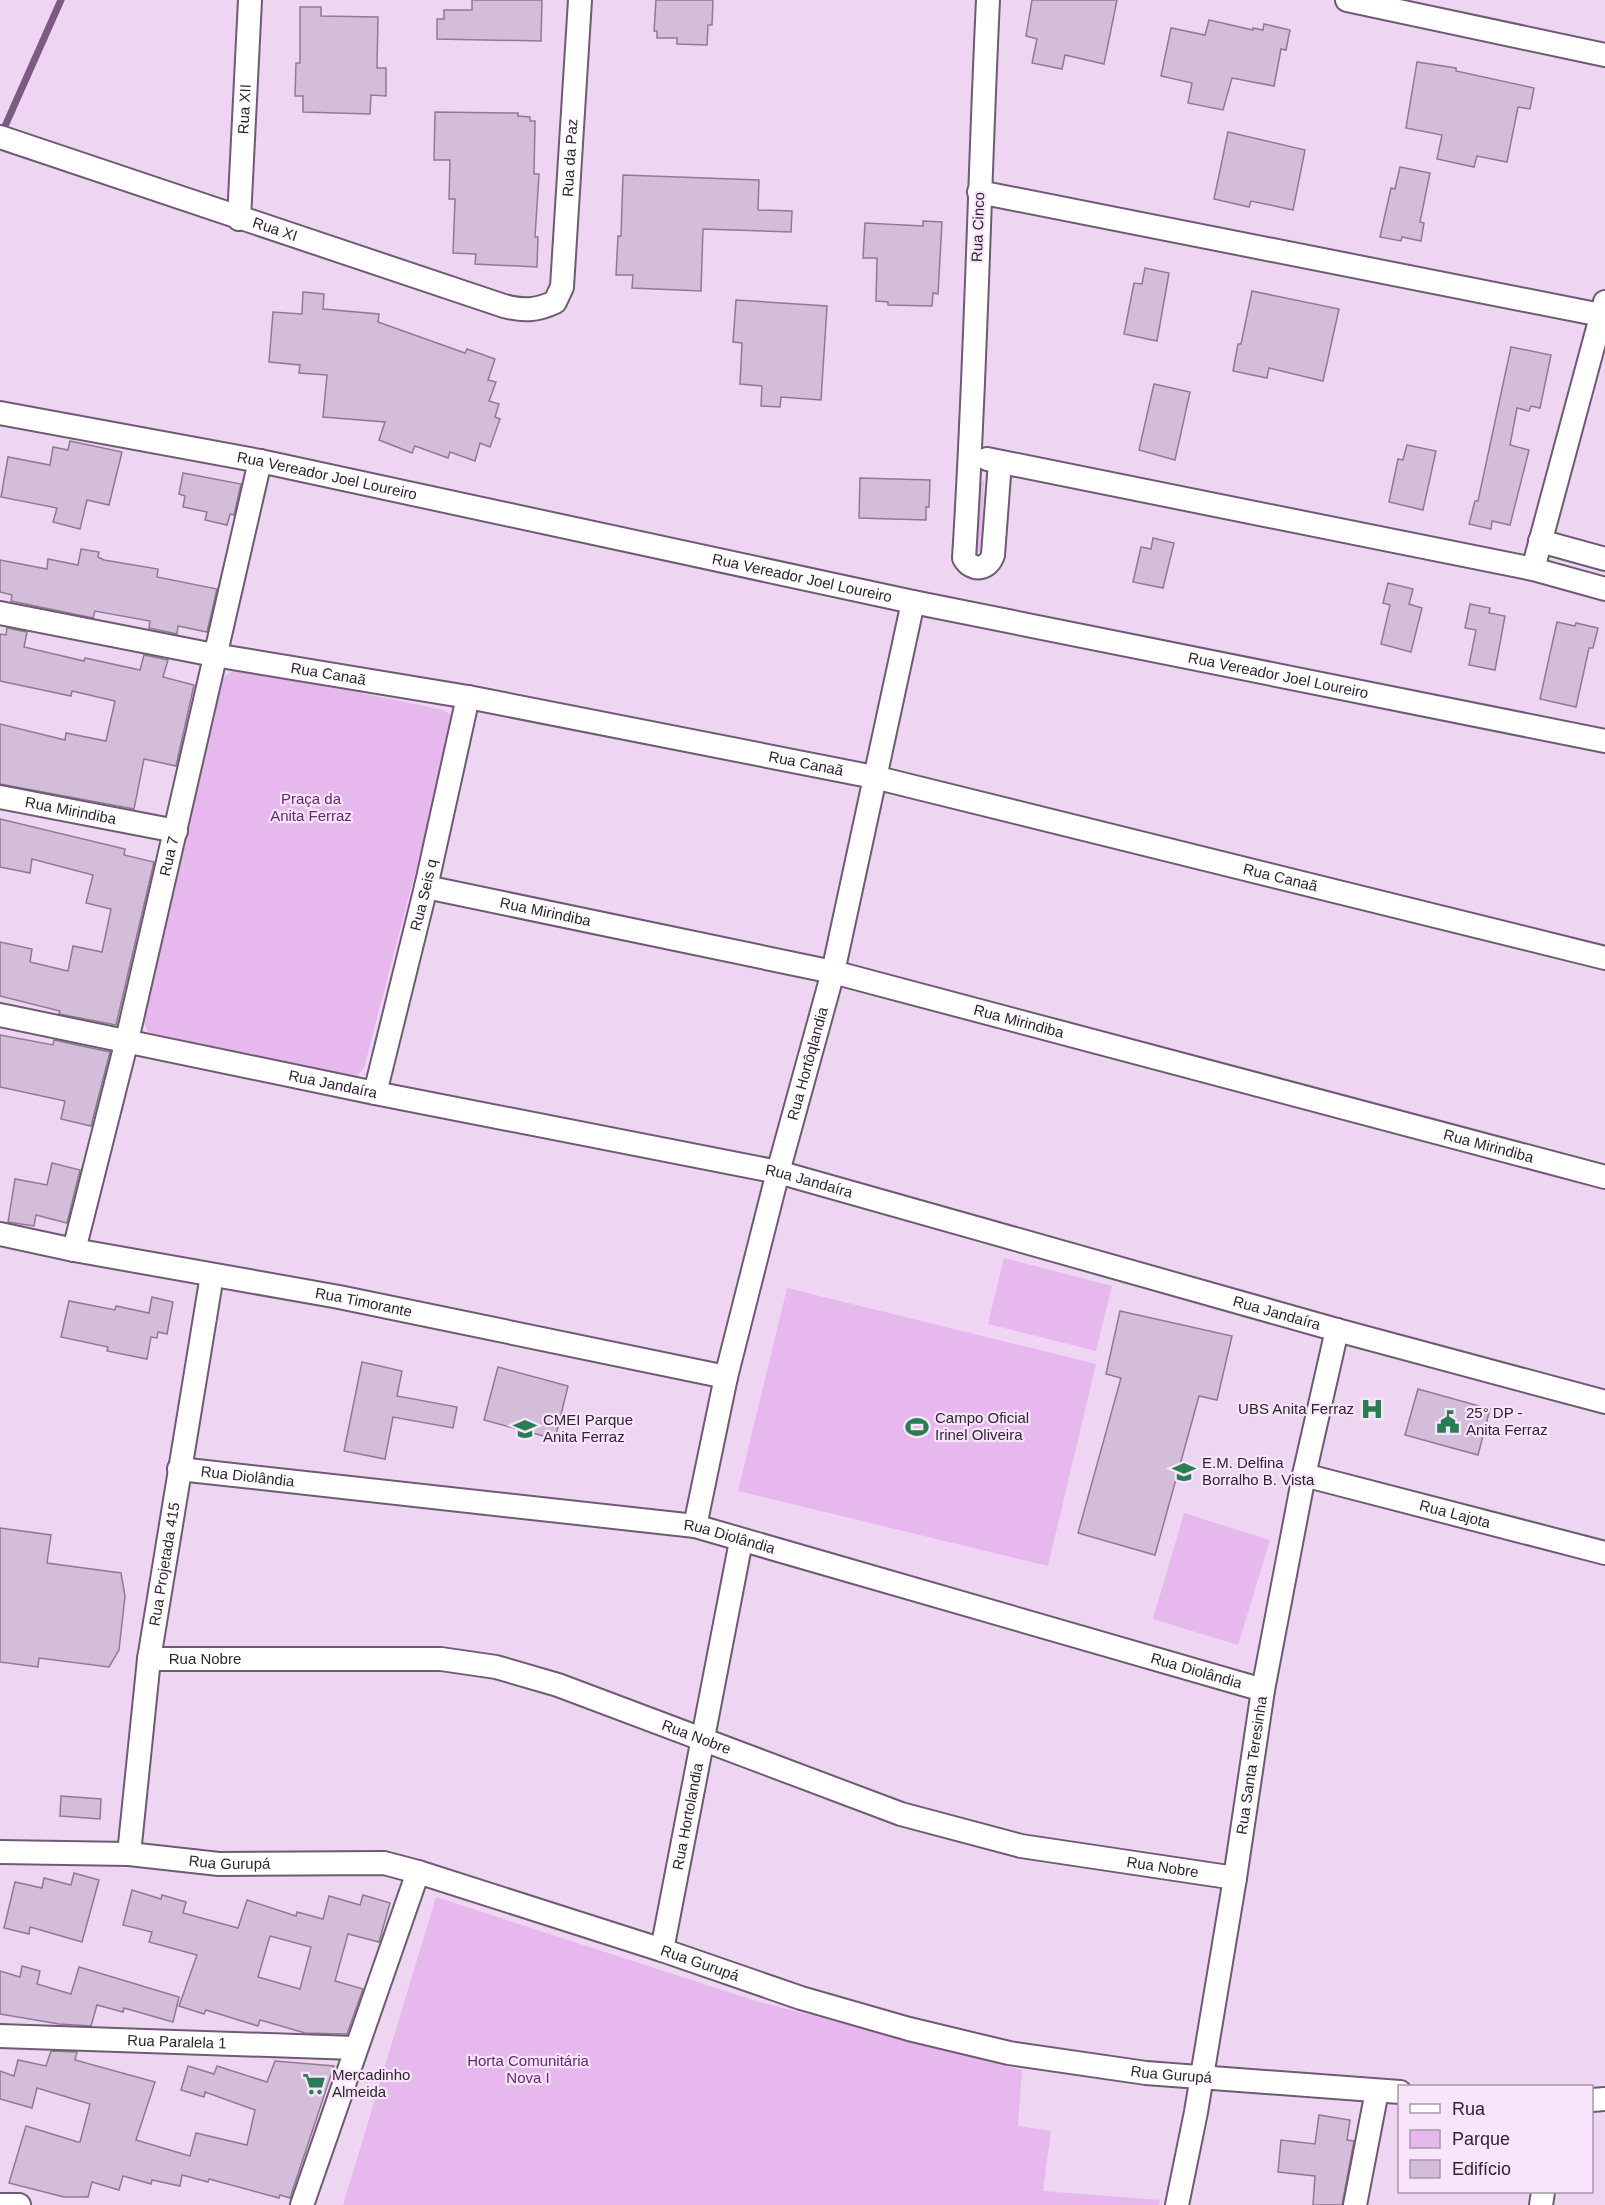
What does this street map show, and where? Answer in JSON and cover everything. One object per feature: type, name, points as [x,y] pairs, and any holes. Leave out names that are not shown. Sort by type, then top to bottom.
[{"type":"street","name":"Rua XII","points":[[239,219],[250,0]]},
{"type":"street","name":"Rua da Paz","points":[[543,308],[555,302],[562,287],[579,0]]},
{"type":"street","name":"Rua Cinco","points":[[988,0],[964,558],[975,568],[985,567],[992,560],[1000,462]]},
{"type":"street","points":[[1347,0],[1605,55]]},
{"type":"street","name":"Rua XI","points":[[3,138],[239,219],[511,308],[532,310],[543,308]]},
{"type":"street","points":[[979,192],[1603,308],[1533,570]]},
{"type":"street","name":"Rua Vereador Joel Loureiro","points":[[0,413],[260,461],[913,602],[1605,741]]},
{"type":"street","points":[[970,455],[1533,570],[1605,589]]},
{"type":"street","name":"Rua 7","points":[[74,1250],[127,1040],[260,461]]},
{"type":"street","points":[[1540,541],[1605,559]]},
{"type":"street","name":"Rua Hortôqlandia","points":[[695,1526],[726,1377],[778,1172],[833,972],[913,602]]},
{"type":"street","name":"Rua Canaã","points":[[0,613],[214,655],[468,697],[874,777],[1604,956]]},
{"type":"street","name":"Rua Seis q","points":[[375,1093],[426,887],[468,697]]},
{"type":"street","name":"Rua Mirindiba","points":[[0,797],[176,831]]},
{"type":"street","name":"Rua Mirindiba","points":[[426,887],[833,972],[1605,1177]]},
{"type":"street","name":"Rua Jandaíra","points":[[0,1015],[375,1093],[778,1172],[1337,1330],[1605,1402]]},
{"type":"street","name":"Rua Timorante","points":[[0,1234],[74,1250],[339,1296],[726,1377]]},
{"type":"street","name":"Rua Projetada 415","points":[[129,1854],[149,1659],[212,1275]]},
{"type":"street","name":"Rua Santa Teresinha","points":[[1177,2205],[1197,2112],[1263,1690],[1304,1475],[1337,1330]]},
{"type":"street","name":"Rua Diolândia","points":[[180,1469],[695,1526],[1263,1690]]},
{"type":"street","name":"Rua Lajota","points":[[1304,1475],[1605,1553]]},
{"type":"street","name":"Rua Hortolandia","points":[[662,1950],[741,1541]]},
{"type":"street","name":"Rua Nobre","points":[[149,1659],[441,1659],[496,1666],[558,1684],[901,1814],[1021,1846],[1235,1878]]},
{"type":"street","name":"Rua Gurupá","points":[[0,1852],[129,1854],[219,1864],[384,1863],[662,1950],[801,1998],[986,2048],[1146,2073],[1398,2092]]},
{"type":"street","points":[[302,2205],[418,1872]]},
{"type":"street","name":"Rua Paralela 1","points":[[0,2036],[355,2048]]},
{"type":"street","points":[[1355,2205],[1377,2091]]},
{"type":"street","points":[[0,2205],[19,2205]]},
{"type":"green space","points":[[979,480],[984,481],[982,552],[977,553],[974,551]]},
{"type":"green space","name":"Praça da Anita Ferraz","points":[[238,668],[444,710],[451,716],[453,727],[364,1068],[357,1076],[345,1077],[148,1032],[142,1018],[221,679]]},
{"type":"green space","points":[[1004,1258],[1112,1286],[1096,1351],[988,1324]]},
{"type":"green space","name":"Campo Oficial Irinel Oliveira","points":[[787,1288],[1096,1364],[1048,1566],[738,1491]]},
{"type":"green space","points":[[1184,1513],[1270,1540],[1238,1645],[1153,1619]]},
{"type":"green space","name":"Horta Comunitária Nova I","points":[[436,1897],[756,2001],[1022,2070],[1018,2126],[1051,2131],[1043,2191],[1160,2200],[1159,2205],[343,2205]]},
{"type":"building","points":[[472,0],[542,0],[541,41],[437,39],[437,19],[444,19],[444,10],[472,10]]},
{"type":"building","points":[[656,0],[713,0],[712,25],[708,25],[707,45],[677,44],[677,38],[657,38],[657,31],[654,31]]},
{"type":"building","points":[[1032,0],[1117,0],[1104,64],[1065,55],[1062,69],[1032,63],[1037,39],[1026,36]]},
{"type":"building","points":[[300,7],[321,7],[321,16],[378,17],[377,68],[386,68],[386,96],[371,95],[370,114],[303,112],[303,96],[295,96],[296,63],[300,63]]},
{"type":"building","points":[[1209,20],[1253,30],[1253,28],[1263,30],[1264,24],[1290,30],[1286,50],[1281,49],[1274,86],[1232,78],[1223,110],[1188,103],[1192,83],[1161,76],[1171,28],[1205,35]]},
{"type":"building","points":[[1417,62],[1456,68],[1456,71],[1534,88],[1530,109],[1518,107],[1507,162],[1477,156],[1474,167],[1437,159],[1442,135],[1406,128]]},
{"type":"building","points":[[435,112],[518,113],[518,116],[530,117],[530,121],[535,121],[534,174],[539,174],[535,237],[538,237],[537,267],[475,264],[476,254],[453,253],[455,199],[449,199],[450,160],[434,160]]},
{"type":"building","points":[[1228,132],[1305,150],[1293,210],[1251,201],[1249,207],[1214,199]]},
{"type":"building","points":[[1400,167],[1430,173],[1420,222],[1424,223],[1421,241],[1402,237],[1401,241],[1380,237],[1391,188],[1395,189]]},
{"type":"building","points":[[623,175],[759,180],[758,210],[792,211],[791,232],[703,229],[701,291],[632,288],[633,275],[616,275],[618,236],[621,236]]},
{"type":"building","points":[[923,221],[942,222],[938,294],[933,293],[932,306],[888,305],[888,302],[876,301],[877,258],[863,258],[865,223],[923,226]]},
{"type":"building","points":[[1145,268],[1169,273],[1157,341],[1124,334],[1134,283],[1142,284]]},
{"type":"building","points":[[1252,291],[1339,309],[1323,381],[1269,368],[1267,378],[1233,371]]},
{"type":"building","points":[[303,292],[324,294],[323,309],[379,314],[378,322],[465,353],[467,349],[495,359],[488,380],[496,382],[489,401],[499,404],[495,417],[500,419],[490,447],[480,443],[475,461],[450,452],[448,458],[415,446],[412,453],[379,440],[385,422],[323,417],[327,375],[299,373],[300,365],[269,362],[273,312],[302,314]]},
{"type":"building","points":[[736,300],[827,306],[821,400],[781,397],[780,407],[761,406],[762,386],[740,384],[742,343],[733,342]]},
{"type":"building","points":[[1511,347],[1551,355],[1540,408],[1531,406],[1529,411],[1517,408],[1510,445],[1529,450],[1510,525],[1492,521],[1491,529],[1469,524],[1475,501],[1478,501]]},
{"type":"building","points":[[1154,384],[1190,392],[1175,460],[1139,450]]},
{"type":"building","points":[[70,441],[122,452],[109,505],[87,500],[80,529],[53,522],[57,508],[1,497],[8,457],[50,465],[53,447],[68,450]]},
{"type":"building","points":[[1407,445],[1436,451],[1423,510],[1389,502],[1398,459],[1403,460]]},
{"type":"building","points":[[183,473],[241,484],[234,515],[230,514],[227,525],[205,520],[207,512],[183,507],[185,496],[179,494]]},
{"type":"building","points":[[860,478],[930,480],[926,520],[859,518]]},
{"type":"building","points":[[1153,538],[1174,543],[1163,588],[1133,582],[1141,547],[1151,549]]},
{"type":"building","points":[[81,549],[99,552],[98,557],[104,560],[158,569],[157,577],[217,589],[207,632],[178,626],[177,634],[149,628],[150,621],[95,611],[93,618],[11,601],[12,595],[0,592],[0,560],[47,569],[48,559],[78,565]]},
{"type":"building","points":[[1388,583],[1413,589],[1409,604],[1422,608],[1411,652],[1381,644],[1390,605],[1383,603]]},
{"type":"building","points":[[1470,604],[1490,608],[1489,613],[1505,616],[1495,670],[1469,665],[1476,630],[1465,628]]},
{"type":"building","points":[[1557,622],[1598,628],[1593,648],[1589,648],[1576,707],[1540,699]]},
{"type":"building","points":[[7,628],[27,632],[24,647],[84,661],[85,658],[140,670],[144,655],[168,660],[163,677],[194,685],[176,766],[144,759],[134,809],[0,784],[0,724],[65,740],[66,733],[106,741],[115,701],[72,691],[71,696],[0,681],[0,634],[6,635]]},
{"type":"building","points":[[0,819],[125,849],[124,855],[154,862],[116,1025],[59,1014],[60,1011],[0,996],[0,942],[32,949],[30,962],[68,971],[73,946],[102,952],[111,909],[86,903],[93,875],[32,859],[30,873],[0,867]]},
{"type":"building","points":[[0,1035],[53,1045],[54,1040],[110,1052],[91,1126],[61,1119],[65,1101],[0,1087]]},
{"type":"building","points":[[52,1163],[80,1170],[67,1223],[36,1215],[34,1226],[8,1222],[15,1179],[47,1185]]},
{"type":"building","points":[[152,1297],[173,1302],[167,1334],[158,1332],[157,1338],[151,1337],[147,1359],[107,1351],[108,1347],[61,1337],[69,1301],[115,1310],[116,1306],[149,1313]]},
{"type":"building","points":[[1120,1311],[1232,1336],[1217,1400],[1199,1396],[1155,1555],[1078,1533],[1121,1378],[1106,1374]]},
{"type":"building","points":[[362,1362],[402,1371],[397,1396],[457,1407],[453,1428],[393,1417],[385,1459],[344,1451]]},
{"type":"building","points":[[498,1367],[568,1386],[555,1439],[484,1420]]},
{"type":"building","name":"25° DP - Anita Ferraz","points":[[1418,1389],[1490,1409],[1478,1455],[1405,1435]]},
{"type":"building","points":[[0,1528],[51,1535],[47,1563],[121,1573],[125,1596],[119,1650],[109,1667],[39,1658],[38,1667],[0,1662]]},
{"type":"building","points":[[61,1796],[101,1799],[100,1819],[60,1816]]},
{"type":"building","points":[[74,1873],[99,1880],[82,1942],[30,1927],[29,1934],[4,1928],[15,1882],[42,1888],[44,1878],[71,1885]]},
{"type":"building","points":[[132,1890],[161,1899],[162,1895],[186,1902],[183,1913],[238,1928],[247,1900],[296,1916],[297,1912],[323,1919],[329,1896],[360,1905],[363,1895],[390,1903],[379,1942],[348,1934],[335,1981],[363,1989],[347,2034],[305,2033],[260,2020],[258,2026],[206,2010],[204,2014],[179,2006],[197,1955],[149,1942],[152,1932],[123,1925]],"holes":[[[270,1936],[311,1947],[300,1989],[258,1977]]]},
{"type":"building","points":[[22,1966],[40,1971],[37,1984],[71,1994],[79,1967],[179,1997],[173,2022],[124,2008],[123,2012],[97,2005],[91,2026],[59,2024],[0,2014],[0,1971],[20,1977]]},
{"type":"building","points":[[51,2051],[77,2052],[75,2060],[155,2082],[136,2140],[190,2156],[196,2133],[247,2145],[255,2110],[205,2092],[204,2097],[181,2090],[188,2066],[214,2074],[217,2066],[267,2082],[275,2061],[334,2066],[290,2198],[280,2195],[279,2198],[209,2179],[208,2182],[182,2175],[180,2186],[152,2180],[151,2184],[123,2176],[119,2190],[92,2182],[88,2197],[64,2197],[9,2183],[26,2126],[80,2142],[90,2104],[37,2088],[32,2108],[0,2099],[0,2071],[14,2076],[18,2060],[46,2066]]},
{"type":"building","points":[[1319,2115],[1350,2120],[1347,2140],[1354,2141],[1342,2205],[1313,2205],[1315,2176],[1278,2172],[1281,2140],[1315,2144]]},
{"type":"waterway","points":[[1,135],[61,0]]},
{"type":"place","name":"UBS Anita Ferraz","points":[[1372,1409]]},
{"type":"place","name":"25° DP - Anita Ferraz","points":[[1448,1422]]},
{"type":"place","name":"Campo Oficial Irinel Oliveira","points":[[917,1427]]},
{"type":"place","name":"CMEI Parque Anita Ferraz","points":[[525,1429]]},
{"type":"place","name":"E.M. Delfina Borralho B. Vista","points":[[1184,1472]]},
{"type":"place","name":"Mercadinho Almeida","points":[[314,2084]]}]
